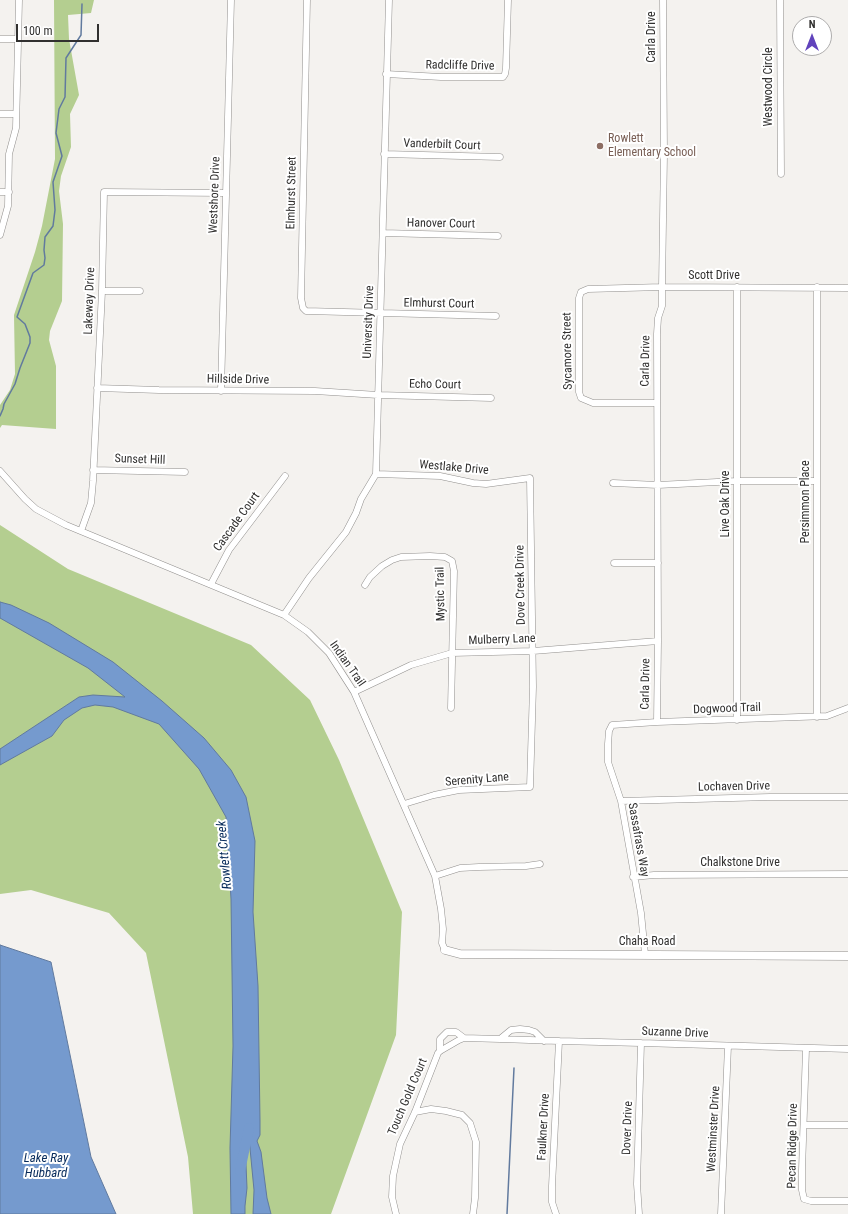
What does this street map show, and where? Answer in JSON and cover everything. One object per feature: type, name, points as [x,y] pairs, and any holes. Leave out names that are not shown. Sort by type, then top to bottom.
[{"type":"street","points":[[0,235],[8,206],[9,154],[16,128],[19,0]]},
{"type":"street","name":"Westshore Drive","points":[[221,391],[231,0]]},
{"type":"street","name":"Elmhurst Street","points":[[307,0],[301,304],[306,311],[380,313]]},
{"type":"street","name":"University Drive","points":[[284,615],[309,578],[346,532],[356,513],[361,499],[376,474],[389,0]]},
{"type":"street","name":"Radcliffe Drive","points":[[386,74],[441,77],[503,77],[506,68],[508,0]]},
{"type":"street","name":"Carla Drive","points":[[657,722],[657,334],[658,318],[662,306],[664,154],[663,0]]},
{"type":"street","name":"Westwood Circle","points":[[780,0],[781,174]]},
{"type":"street","points":[[0,39],[18,39]]},
{"type":"street","points":[[0,114],[16,114]]},
{"type":"street","name":"Vanderbilt Court","points":[[384,154],[500,158]]},
{"type":"street","points":[[0,192],[9,192]]},
{"type":"street","name":"Lakeway Drive","points":[[81,531],[90,503],[94,481],[102,291],[104,192],[225,193]]},
{"type":"street","name":"Hanover Court","points":[[383,234],[498,236]]},
{"type":"street","name":"Scott Drive","points":[[581,292],[588,289],[662,287],[848,288]]},
{"type":"street","name":"Live Oak Drive","points":[[737,287],[737,720]]},
{"type":"street","name":"Persimmon Place","points":[[817,287],[817,717]]},
{"type":"street","points":[[102,291],[140,291]]},
{"type":"street","name":"Sycamore Street","points":[[581,292],[578,298],[579,392],[581,398],[592,403],[657,403]]},
{"type":"street","name":"Elmhurst Court","points":[[380,313],[496,316]]},
{"type":"street","name":"Hillside Drive","points":[[98,388],[221,391],[315,391],[378,395]]},
{"type":"street","name":"Echo Court","points":[[378,395],[491,398]]},
{"type":"street","name":"Sunset Hill","points":[[94,470],[185,472]]},
{"type":"street","name":"Indian Trail","points":[[0,471],[36,509],[66,525],[284,615],[308,632],[329,653],[354,692],[435,876],[441,909],[443,930],[442,943],[445,950]]},
{"type":"street","name":"Westlake Drive","points":[[376,474],[440,476],[473,483],[486,484],[530,478]]},
{"type":"street","name":"Cascade Court","points":[[211,584],[229,550],[285,476]]},
{"type":"street","name":"Dove Creek Drive","points":[[530,478],[533,651],[530,787]]},
{"type":"street","points":[[612,483],[658,485],[737,481],[816,481]]},
{"type":"street","name":"Mystic Trail","points":[[366,585],[370,577],[382,566],[401,557],[445,557],[452,561],[454,571],[452,653]]},
{"type":"street","points":[[614,563],[658,563]]},
{"type":"street","name":"Mulberry Lane","points":[[354,692],[411,665],[452,653],[533,651],[658,640]]},
{"type":"street","points":[[451,708],[452,653]]},
{"type":"street","name":"Dogwood Trail","points":[[609,731],[612,725],[618,724],[817,717],[827,716],[848,708]]},
{"type":"street","name":"Sassafrass Way","points":[[609,731],[608,762],[621,801],[640,913],[645,954]]},
{"type":"street","name":"Serenity Lane","points":[[404,804],[434,795],[459,790],[530,787]]},
{"type":"street","name":"Lochaven Drive","points":[[621,801],[770,797],[848,797]]},
{"type":"street","points":[[435,876],[460,868],[526,866],[540,864]]},
{"type":"street","name":"Chalkstone Drive","points":[[633,877],[654,875],[848,874]]},
{"type":"street","name":"Chaha Road","points":[[445,950],[460,954],[848,956]]},
{"type":"street","points":[[500,1039],[511,1030],[520,1029],[535,1032],[544,1041]]},
{"type":"street","points":[[440,1051],[440,1039],[447,1032],[456,1032],[464,1038]]},
{"type":"street","name":"Touch Gold Court","points":[[396,1214],[392,1197],[393,1176],[400,1144],[440,1051],[464,1038],[500,1039]]},
{"type":"street","name":"Suzanne Drive","points":[[500,1039],[559,1042],[848,1049]]},
{"type":"street","name":"Faulkner Drive","points":[[556,1214],[552,1202],[552,1186],[559,1042]]},
{"type":"street","name":"Dover Drive","points":[[639,1214],[637,1184],[641,1043]]},
{"type":"street","name":"Westminster Drive","points":[[721,1214],[728,1046]]},
{"type":"street","name":"Pecan Ridge Drive","points":[[806,1049],[802,1190],[804,1199],[811,1201],[848,1201]]},
{"type":"street","points":[[415,1112],[431,1109],[446,1111],[462,1115],[470,1123],[476,1142],[475,1198],[473,1214]]},
{"type":"street","points":[[804,1125],[848,1125]]},
{"type":"green space","points":[[54,0],[94,0],[91,13],[68,15],[69,39],[79,95],[70,114],[71,147],[61,176],[59,191],[63,224],[62,301],[50,331],[49,340],[56,366],[56,429],[2,425],[0,428],[0,405],[10,390],[15,374],[14,315],[42,226],[55,159]]},
{"type":"green space","points":[[0,525],[68,569],[251,645],[310,700],[339,760],[402,912],[396,1035],[331,1214],[193,1214],[188,1157],[146,953],[109,913],[31,890],[0,894]]},
{"type":"water","points":[[0,602],[11,605],[49,623],[113,662],[162,701],[204,738],[231,770],[246,797],[255,841],[253,912],[258,986],[260,1121],[260,1135],[257,1141],[261,1152],[267,1198],[271,1214],[253,1214],[254,1190],[249,1138],[240,1152],[241,1157],[246,1160],[247,1188],[245,1214],[231,1214],[230,1148],[233,1046],[231,899],[226,817],[199,769],[159,724],[113,707],[95,705],[82,708],[64,720],[52,736],[0,765],[0,749],[79,697],[93,695],[125,697],[88,668],[0,618]]},
{"type":"water","name":"Lake Ray Hubbard","points":[[0,945],[51,962],[91,1157],[116,1214],[0,1214]]},
{"type":"waterway","points":[[0,416],[4,404],[15,384],[30,343],[30,337],[25,324],[17,317],[33,273],[44,265],[45,237],[53,226],[55,210],[53,182],[62,156],[56,133],[59,109],[65,97],[66,58],[81,35],[82,4]]},
{"type":"waterway","points":[[507,1214],[514,1068]]},
{"type":"waterway","name":"Rowlett Creek","points":[[240,1171],[249,1128]]},
{"type":"place","name":"Rowlett Elementary School","points":[[600,146]]}]
